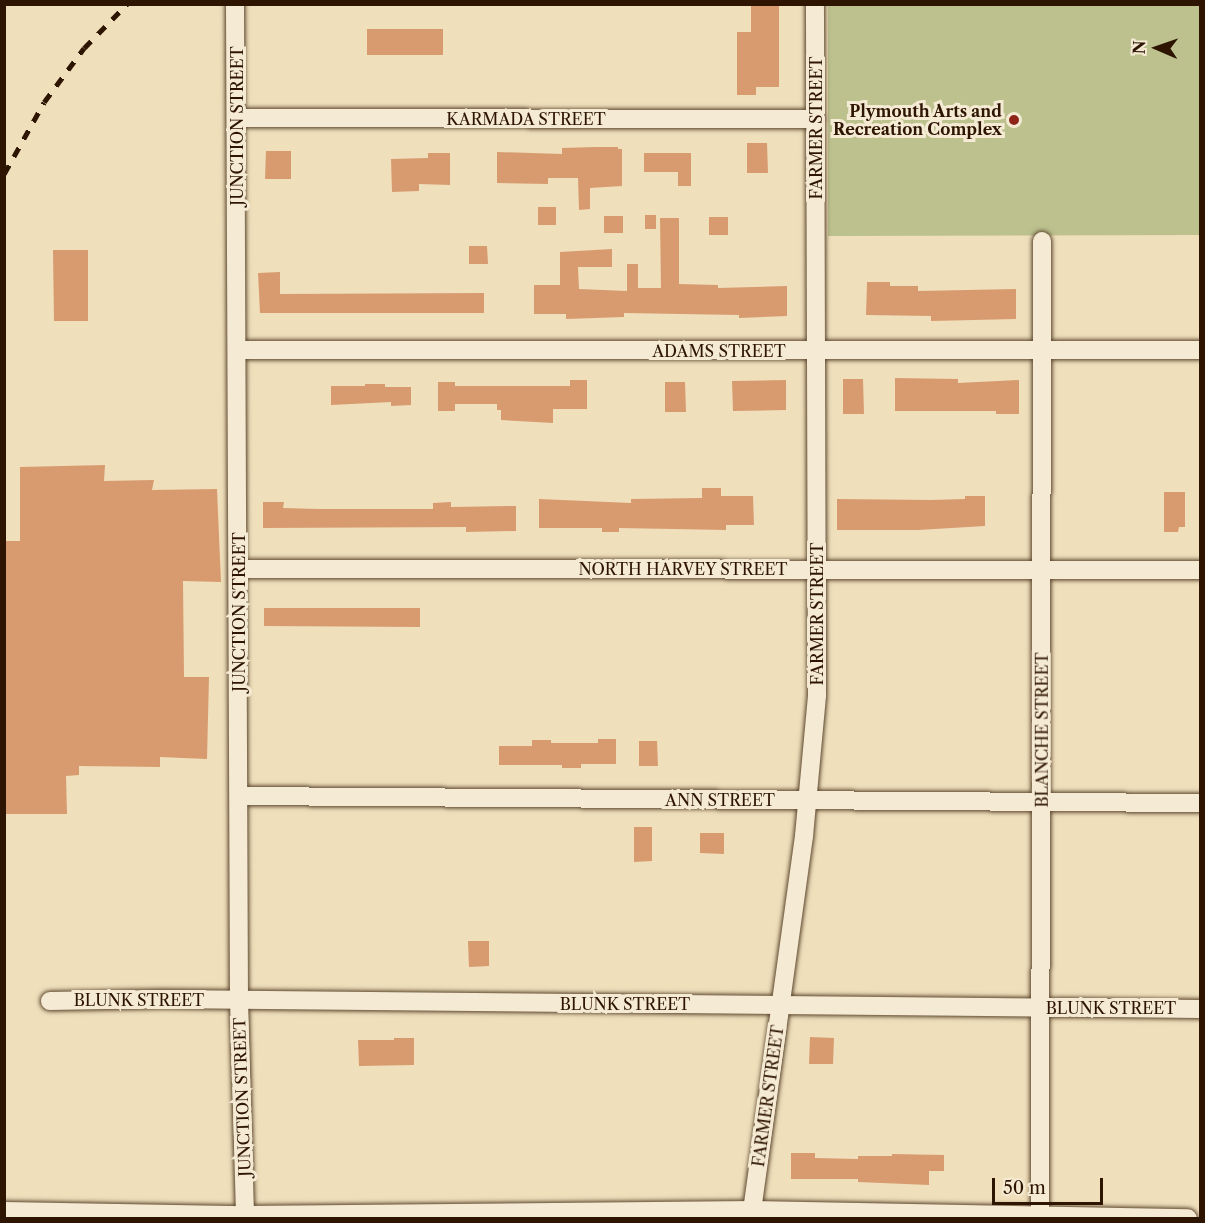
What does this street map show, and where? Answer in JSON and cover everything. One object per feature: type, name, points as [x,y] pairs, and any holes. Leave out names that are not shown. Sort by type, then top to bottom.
[{"type":"street","name":"JUNCTION STREET","points":[[236,4],[239,1000],[245,1216]]},
{"type":"street","name":"FARMER STREET","points":[[751,1214],[808,800],[817,694],[815,4]]},
{"type":"street","name":"KARMADA STREET","points":[[237,118],[816,119]]},
{"type":"street","name":"BLANCHE STREET","points":[[1040,1218],[1042,241]]},
{"type":"street","name":"ADAMS STREET","points":[[238,350],[1200,350]]},
{"type":"street","name":"NORTH HARVEY STREET","points":[[238,569],[1200,570]]},
{"type":"street","name":"ANN STREET","points":[[239,796],[1200,803]]},
{"type":"street","name":"BLUNK STREET","points":[[50,1001],[239,1000],[1200,1009]]},
{"type":"street","points":[[4,1211],[245,1216],[751,1214],[1188,1218]]},
{"type":"green space","name":"Plymouth Arts and Recreation Complex","points":[[828,5],[1200,5],[1200,235],[828,236]]},
{"type":"building","points":[[751,4],[779,4],[779,87],[756,87],[756,95],[737,95],[737,32],[751,32]]},
{"type":"building","points":[[367,29],[443,29],[443,55],[367,55]]},
{"type":"building","points":[[747,143],[767,143],[768,173],[747,173]]},
{"type":"building","points":[[618,147],[622,149],[622,186],[590,188],[590,209],[579,210],[578,178],[548,178],[548,184],[497,183],[497,152],[562,154],[562,148]]},
{"type":"building","points":[[266,151],[291,151],[291,179],[265,179]]},
{"type":"building","points":[[428,153],[450,153],[450,185],[419,184],[419,191],[392,192],[391,159],[428,158]]},
{"type":"building","points":[[644,153],[691,153],[691,186],[678,186],[678,172],[644,172]]},
{"type":"building","points":[[538,207],[556,207],[556,225],[538,225]]},
{"type":"building","points":[[645,215],[656,215],[656,229],[645,229]]},
{"type":"building","points":[[604,216],[623,216],[623,233],[604,233]]},
{"type":"building","points":[[709,217],[728,217],[728,235],[709,235]]},
{"type":"building","points":[[660,218],[679,218],[679,284],[718,285],[718,288],[787,286],[787,316],[739,318],[739,315],[624,313],[624,317],[566,319],[566,314],[534,314],[534,285],[560,285],[560,252],[612,249],[612,267],[578,267],[579,289],[627,291],[627,264],[638,264],[638,288],[661,288]]},
{"type":"building","points":[[469,246],[487,246],[488,264],[469,264]]},
{"type":"building","points":[[53,250],[88,250],[88,321],[54,321]]},
{"type":"building","points":[[280,272],[280,294],[484,293],[484,313],[260,313],[258,273]]},
{"type":"building","points":[[867,282],[890,282],[890,286],[918,286],[918,291],[1016,289],[1016,319],[931,321],[931,316],[866,315]]},
{"type":"building","points":[[895,378],[958,379],[958,383],[1019,380],[1019,414],[996,414],[996,411],[895,411]]},
{"type":"building","points":[[843,379],[863,379],[864,414],[843,414]]},
{"type":"building","points":[[570,380],[587,380],[587,409],[553,409],[553,423],[501,420],[501,410],[497,410],[497,404],[455,404],[455,411],[438,411],[438,382],[455,382],[455,386],[570,386]]},
{"type":"building","points":[[786,380],[786,410],[733,411],[732,381]]},
{"type":"building","points":[[665,382],[685,382],[686,412],[665,412]]},
{"type":"building","points":[[365,384],[411,387],[411,405],[391,406],[391,402],[331,405],[331,386],[365,386]]},
{"type":"building","points":[[105,465],[104,481],[154,480],[152,490],[217,489],[221,582],[183,581],[184,677],[209,677],[207,759],[160,757],[160,767],[79,766],[79,775],[66,776],[67,814],[4,814],[4,541],[20,541],[20,467]]},
{"type":"building","points":[[702,488],[721,488],[721,496],[753,496],[754,525],[726,525],[726,530],[619,528],[619,532],[602,532],[602,528],[539,528],[539,499],[631,503],[631,499],[702,498]]},
{"type":"building","points":[[1164,492],[1185,492],[1185,527],[1179,527],[1178,532],[1164,532]]},
{"type":"building","points":[[965,496],[985,496],[985,526],[918,530],[837,530],[837,499],[931,500],[965,499]]},
{"type":"building","points":[[263,502],[284,502],[283,508],[318,509],[433,509],[433,503],[451,502],[451,507],[516,506],[516,531],[466,532],[466,527],[263,528]]},
{"type":"building","points":[[264,608],[420,608],[420,627],[264,626]]},
{"type":"building","points":[[598,739],[616,739],[616,764],[581,764],[581,768],[562,768],[562,765],[499,765],[499,746],[532,746],[532,740],[551,740],[551,743],[598,743]]},
{"type":"building","points":[[639,741],[657,741],[658,766],[639,766]]},
{"type":"building","points":[[634,827],[652,827],[652,861],[634,862]]},
{"type":"building","points":[[700,833],[724,833],[724,854],[700,853]]},
{"type":"building","points":[[468,941],[489,941],[489,966],[469,967]]},
{"type":"building","points":[[810,1037],[834,1038],[833,1064],[809,1064]]},
{"type":"building","points":[[394,1038],[414,1038],[414,1065],[359,1066],[358,1040],[394,1040]]},
{"type":"building","points":[[791,1153],[815,1153],[815,1158],[858,1159],[858,1156],[892,1156],[892,1154],[944,1155],[944,1171],[929,1171],[929,1185],[858,1182],[858,1179],[791,1179]]},
{"type":"railway","points":[[4,174],[44,102],[84,48],[127,4]]},
{"type":"place","name":"Plymouth Arts and Recreation Complex","points":[[1014,120]]}]
